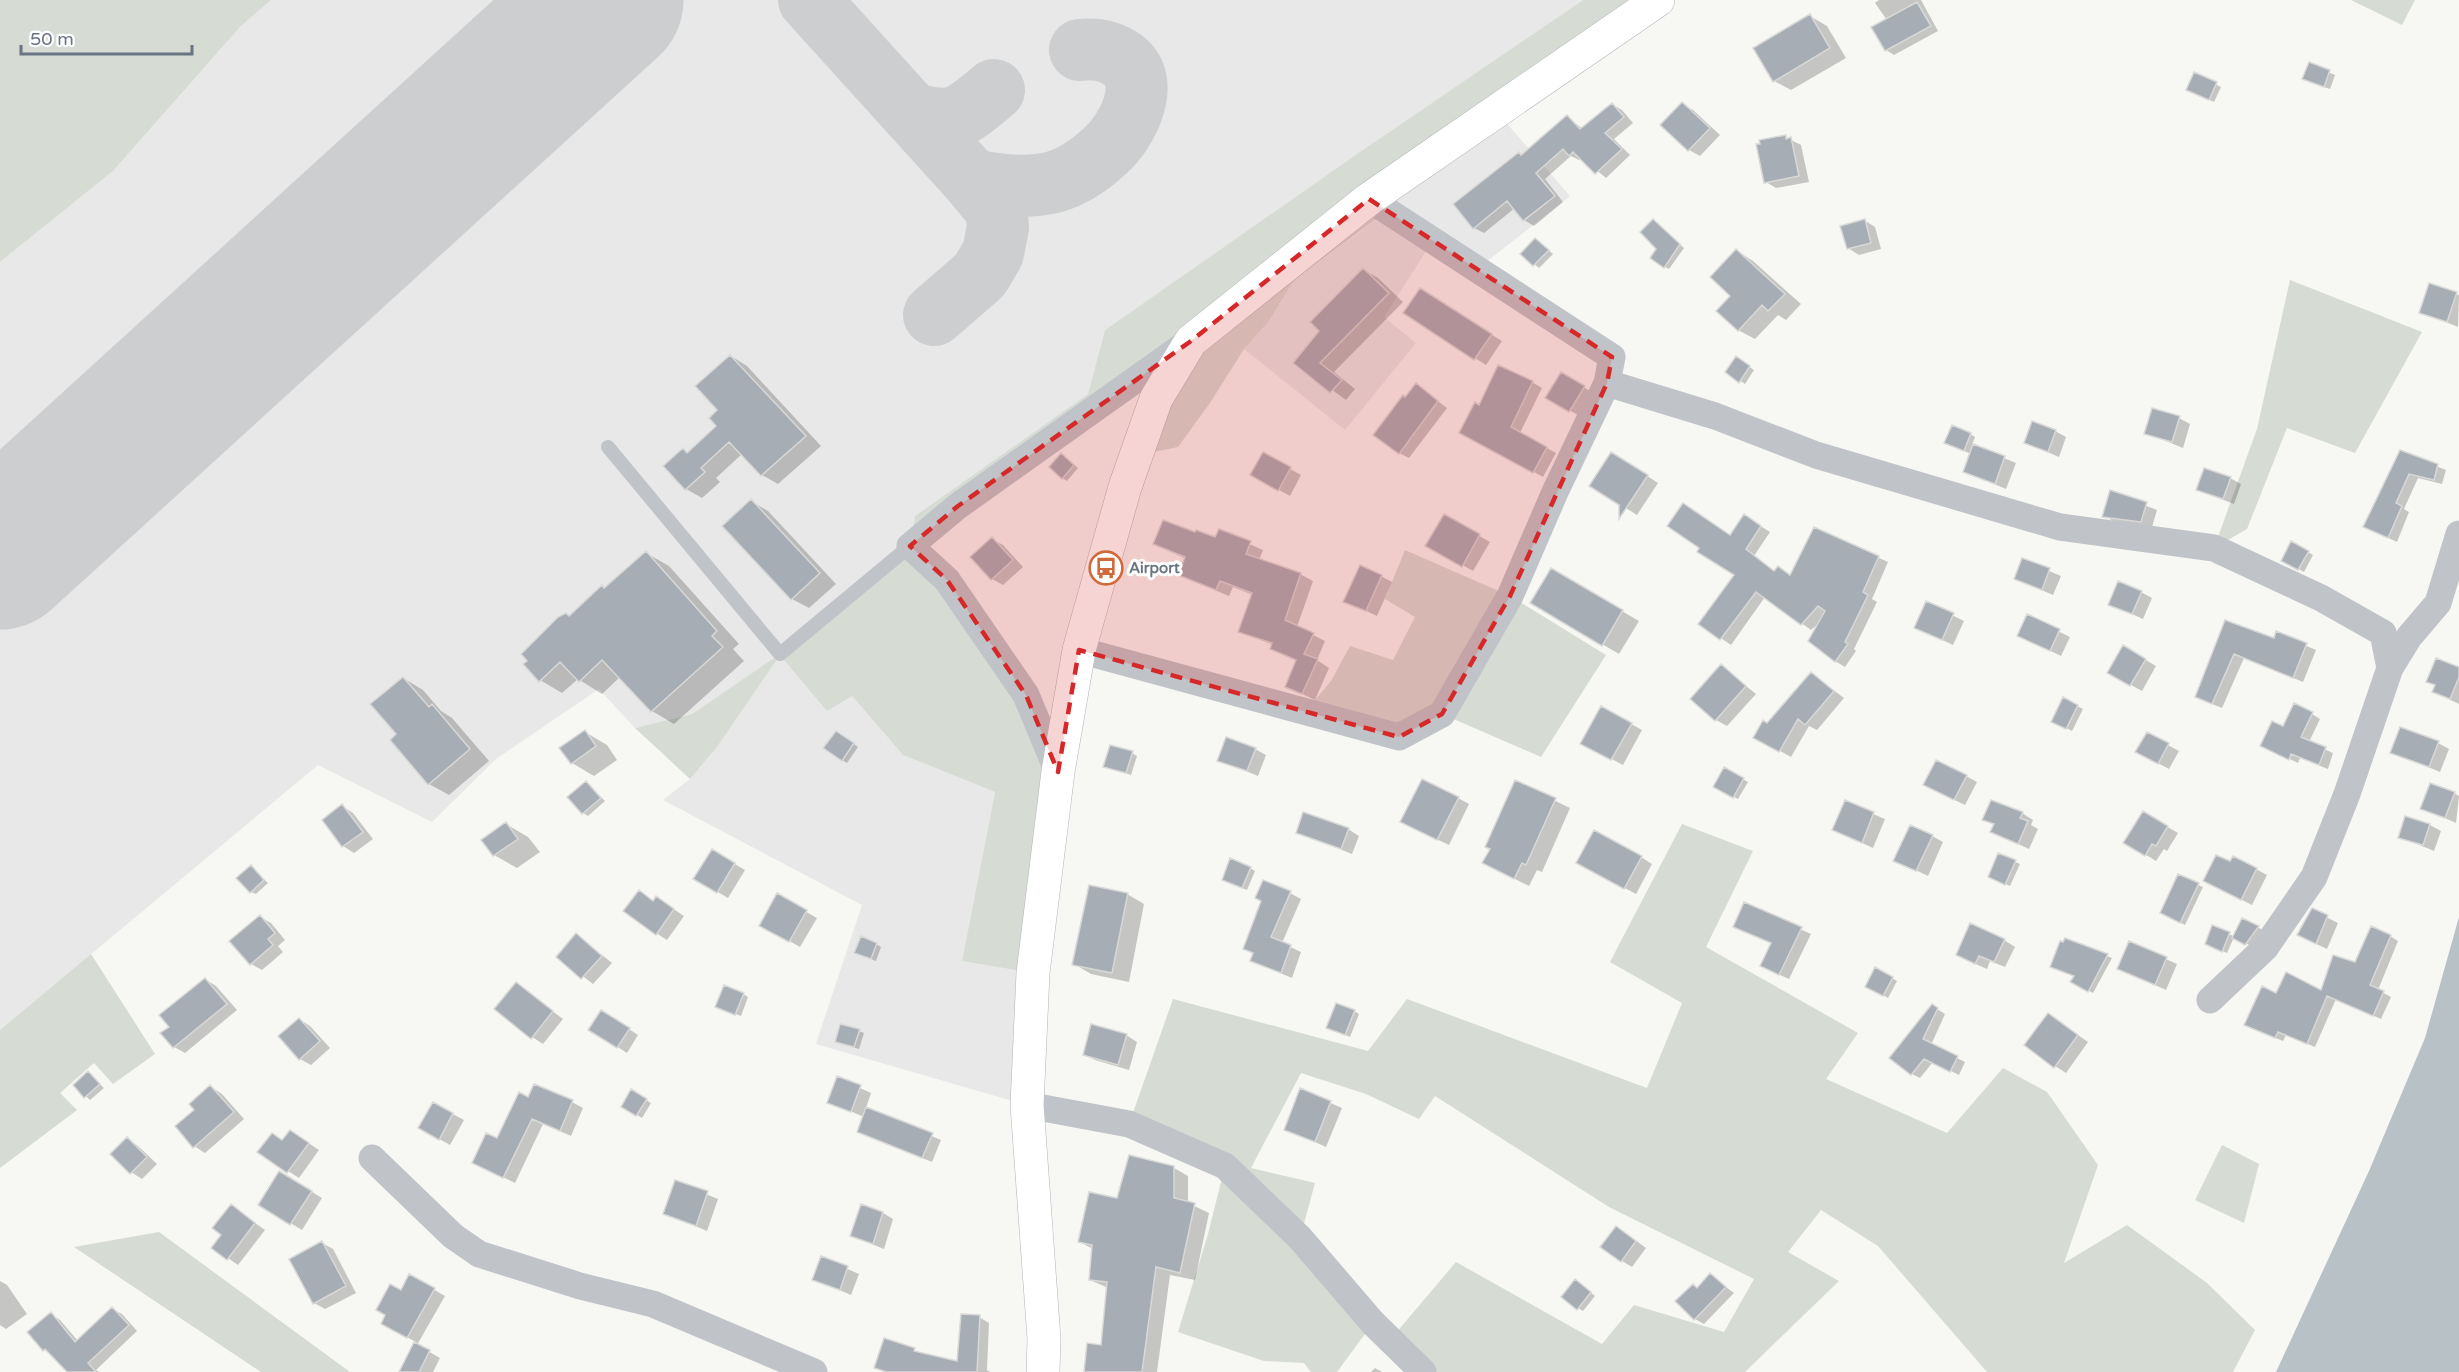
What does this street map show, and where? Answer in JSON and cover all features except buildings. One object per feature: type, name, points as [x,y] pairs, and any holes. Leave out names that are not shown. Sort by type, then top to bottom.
[{"type":"main road","points":[[1043,1372],[1044,1339],[1027,1105],[1033,973],[1059,772],[1079,650],[1134,456],[1156,399],[1191,341],[1369,199],[1658,0]]},
{"type":"street","points":[[1079,650],[1399,737],[1442,714],[1510,596],[1555,492],[1607,382],[1612,357],[1369,199]]},
{"type":"street","points":[[1059,772],[1026,695],[947,580],[910,546],[958,506],[1191,341]]},
{"type":"street","points":[[1607,382],[1715,416],[1816,454],[2060,527],[2214,548],[2321,598],[2383,633],[2390,668]]},
{"type":"street","points":[[2210,1000],[2265,948],[2314,877],[2348,794],[2390,668],[2409,637],[2438,603],[2459,534]]},
{"type":"street","points":[[1027,1105],[1129,1124],[1225,1166],[1300,1238],[1373,1323],[1423,1372]]},
{"type":"street","points":[[372,1158],[453,1236],[479,1254],[580,1286],[653,1304],[814,1372]]},
{"type":"lane","points":[[608,447],[780,654],[910,546]]},
{"type":"highlighted area","points":[[1369,199],[1612,357],[1607,383],[1510,596],[1442,714],[1399,737],[1079,650],[1058,772],[1026,695],[947,580],[910,546],[958,506],[1191,341]]},
{"type":"shaded area","points":[[0,0],[271,0],[240,27],[113,171],[0,262]]},
{"type":"shaded area","points":[[271,0],[1583,0],[1105,330],[1088,394],[915,516],[910,546],[852,696],[903,755],[995,792],[962,961],[1033,973],[1027,1105],[816,1044],[862,905],[663,800],[690,779],[717,747],[779,656],[692,714],[635,728],[599,689],[496,759],[432,822],[318,765],[0,1030],[0,262],[113,171],[240,27]]},
{"type":"shaded area","points":[[1583,0],[1658,0],[1369,199],[1386,212],[1294,280],[1269,321],[1244,349],[1210,403],[1178,447],[1134,456],[1190,343],[911,546],[947,580],[1058,772],[1033,973],[962,961],[995,792],[903,755],[852,696],[827,711],[780,655],[717,747],[690,779],[635,728],[692,714],[780,654],[910,546],[915,516],[1088,394],[1105,330]]},
{"type":"shaded area","points":[[2351,0],[2415,0],[2402,25]]},
{"type":"shaded area","points":[[1496,111],[1570,196],[1476,270],[1432,242],[1384,317],[1416,343],[1345,430],[1244,349],[1269,321],[1294,280],[1386,213],[1369,199]]},
{"type":"shaded area","points":[[2290,280],[2422,332],[2355,453],[2287,428],[2247,529],[2214,548],[2257,429]]},
{"type":"shaded area","points":[[1405,550],[1510,596],[1606,655],[1541,757],[1442,714],[1399,737],[1305,712],[1331,681],[1350,646],[1393,660],[1415,617],[1385,599]]},
{"type":"shaded area","points":[[1682,824],[1753,851],[1706,947],[1858,1033],[1826,1079],[1947,1133],[2003,1068],[2047,1092],[2098,1165],[2064,1263],[2127,1225],[2207,1283],[2255,1330],[2233,1372],[1987,1372],[1878,1246],[1821,1210],[1788,1252],[1839,1281],[1745,1372],[1423,1372],[1390,1340],[1456,1262],[1602,1344],[1634,1305],[1724,1332],[1754,1279],[1609,1207],[1435,1096],[1419,1119],[1366,1094],[1301,1073],[1251,1168],[1315,1183],[1300,1238],[1373,1323],[1337,1372],[1311,1372],[1304,1363],[1264,1361],[1178,1332],[1208,1234],[1225,1166],[1129,1124],[1173,999],[1368,1051],[1407,999],[1647,1088],[1682,1003],[1610,962]]},
{"type":"shaded area","points":[[2459,917],[2459,1372],[2276,1372],[2369,1171],[2425,1038]]},
{"type":"shaded area","points":[[91,954],[155,1054],[113,1084],[94,1063],[60,1093],[77,1110],[0,1168],[0,1030]]},
{"type":"shaded area","points":[[2222,1145],[2259,1164],[2244,1223],[2195,1200]]},
{"type":"shaded area","points":[[159,1232],[350,1372],[261,1372],[74,1247]]},
{"type":"taxiway","points":[[809,0],[972,180],[1023,186],[1054,182],[1081,169],[1100,156],[1113,143],[1134,107],[1136,81],[1132,69],[1113,54],[1102,50],[1080,50]]},
{"type":"taxiway","points":[[911,113],[948,119],[965,113],[994,90]]},
{"type":"taxiway","points":[[934,315],[980,275],[993,253],[998,227],[996,209],[972,180]]},
{"type":"runway","points":[[0,553],[607,0]]},
{"type":"place","name":"Airport","points":[[1106,568]]}]
